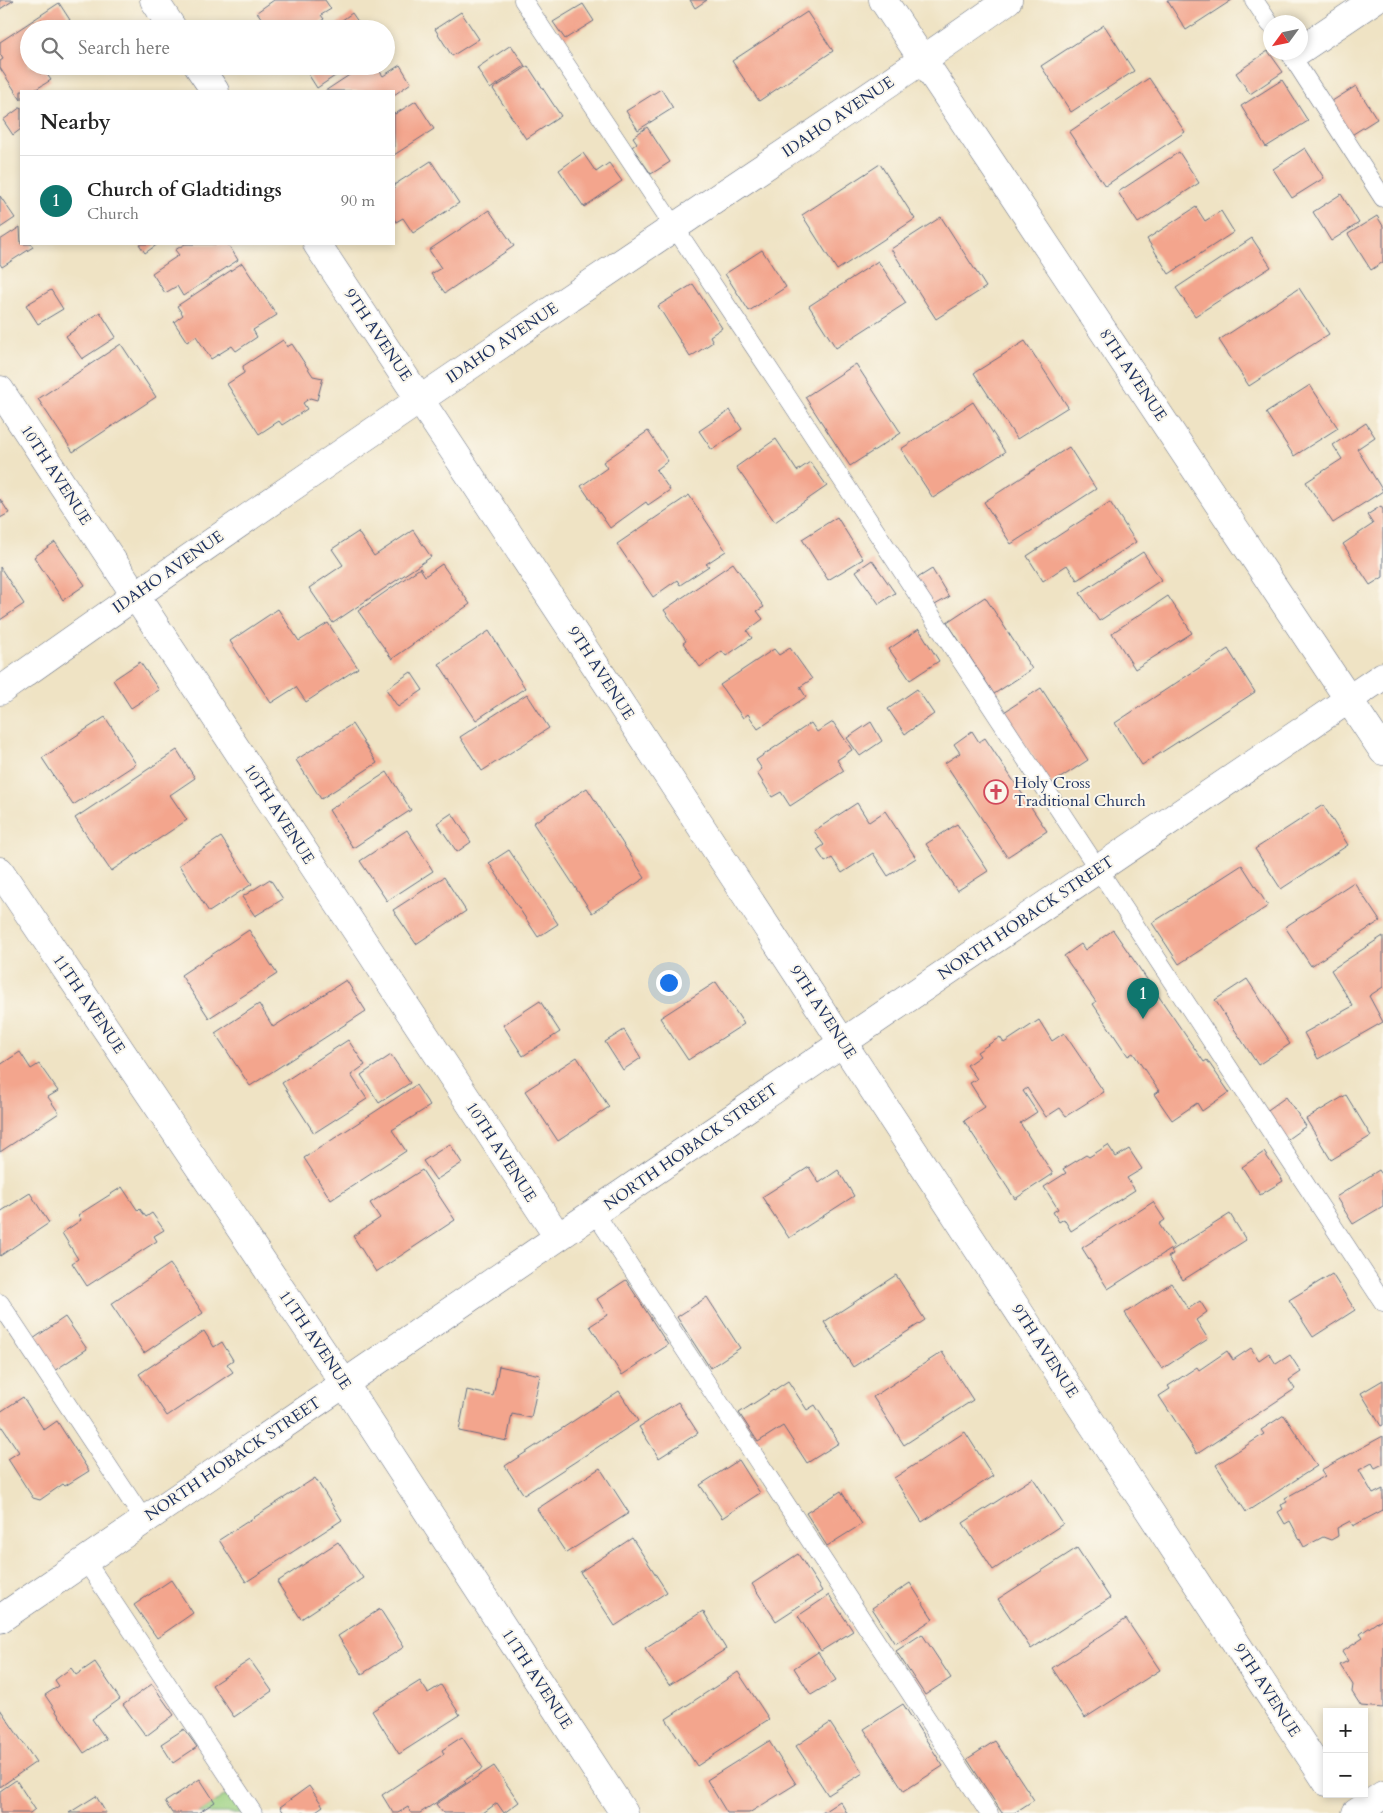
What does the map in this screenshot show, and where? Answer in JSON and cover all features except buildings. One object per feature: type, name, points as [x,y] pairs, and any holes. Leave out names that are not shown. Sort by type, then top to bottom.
[{"type":"street","points":[[154,0],[167,20]]},
{"type":"street","name":"8TH AVENUE","points":[[883,0],[1383,751]]},
{"type":"street","name":"IDAHO AVENUE","points":[[0,691],[420,398],[923,61],[1008,0]]},
{"type":"street","points":[[1308,44],[1374,0]]},
{"type":"street","points":[[204,75],[214,90]]},
{"type":"street","name":"9TH AVENUE","points":[[318,245],[843,1042],[1323,1776]]},
{"type":"street","name":"10TH AVENUE","points":[[0,390],[558,1237]]},
{"type":"street","name":"NORTH HOBACK STREET","points":[[0,1619],[843,1042],[1383,676]]},
{"type":"street","name":"11TH AVENUE","points":[[0,871],[344,1383],[624,1813]]},
{"type":"street","points":[[1356,1813],[1383,1796]]},
{"type":"street","points":[[1338,1798],[1347,1813]]},
{"type":"lane","points":[[523,0],[675,226],[1383,1302]]},
{"type":"lane","points":[[1254,0],[1264,15]]},
{"type":"lane","points":[[1299,60],[1383,198]]},
{"type":"lane","points":[[595,1213],[989,1813]]},
{"type":"lane","points":[[0,1303],[144,1520]]},
{"type":"lane","points":[[85,1560],[253,1813]]},
{"type":"green space","points":[[230,1792],[243,1813],[198,1813]]},
{"type":"place","name":"Holy Cross Traditional Church","points":[[996,792]]},
{"type":"place","name":"Church of Gladtidings","points":[[1143,1019]]}]
